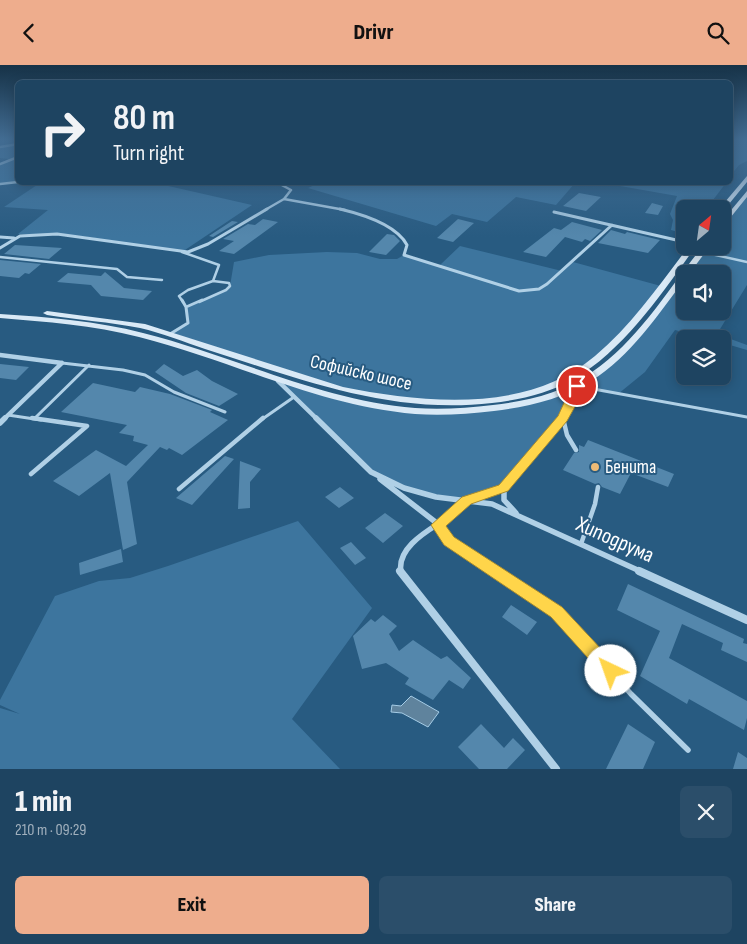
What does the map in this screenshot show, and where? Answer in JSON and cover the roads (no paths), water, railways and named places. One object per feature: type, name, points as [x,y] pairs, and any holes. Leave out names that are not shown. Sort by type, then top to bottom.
[{"type":"main road","points":[[729,200],[747,178]]},
{"type":"main road","points":[[731,214],[747,193]]},
{"type":"main road","name":"Софийско шосе","points":[[0,309],[111,320],[170,334],[273,369],[374,397],[424,403],[491,400],[530,392],[563,380],[597,359],[630,323],[686,255]]},
{"type":"main road","name":"Софийско шосе","points":[[0,316],[89,324],[129,331],[184,347],[278,381],[356,403],[425,412],[454,413],[493,409],[530,402],[577,386],[610,364],[644,326],[700,255]]},
{"type":"street","points":[[0,184],[15,182]]},
{"type":"street","points":[[0,237],[14,238],[38,234],[82,236],[182,252],[208,244],[284,199],[291,190],[282,185]]},
{"type":"street","points":[[284,199],[334,207],[364,217],[404,239],[407,245],[404,255],[519,291],[539,289],[547,284],[612,225]]},
{"type":"street","points":[[554,212],[676,240]]},
{"type":"street","points":[[0,248],[14,238]]},
{"type":"street","points":[[0,355],[62,363]]},
{"type":"street","points":[[0,423],[62,363]]},
{"type":"street","points":[[278,381],[371,472],[438,525]]},
{"type":"street","points":[[556,769],[400,571],[400,558],[418,537],[438,525],[466,501],[504,488],[563,418],[572,403],[577,386]]},
{"type":"street","name":"Хиподрума","points":[[371,472],[404,489],[436,497],[492,504],[747,619]]},
{"type":"street","points":[[504,488],[504,500],[517,515]]},
{"type":"lane","points":[[182,252],[219,265],[213,281]]},
{"type":"lane","points":[[726,255],[747,262]]},
{"type":"lane","points":[[0,257],[117,269],[127,277],[162,280]]},
{"type":"lane","points":[[170,334],[188,323],[186,307],[179,296],[181,294],[213,281],[229,283],[230,286],[226,290],[186,307]]},
{"type":"lane","points":[[62,363],[89,365],[145,375],[174,392],[225,412]]},
{"type":"lane","points":[[34,419],[89,365]]},
{"type":"lane","points":[[577,386],[747,417]]},
{"type":"lane","points":[[179,489],[232,440],[259,419],[294,397]]},
{"type":"lane","points":[[8,415],[87,427],[31,474]]},
{"type":"lane","points":[[563,418],[567,435],[576,449]]},
{"type":"lane","points":[[581,544],[595,504],[598,487]]},
{"type":"lane","points":[[438,525],[449,541],[557,612],[631,695],[688,750]]},
{"type":"place","name":"Бенита","points":[[595,467]]}]
